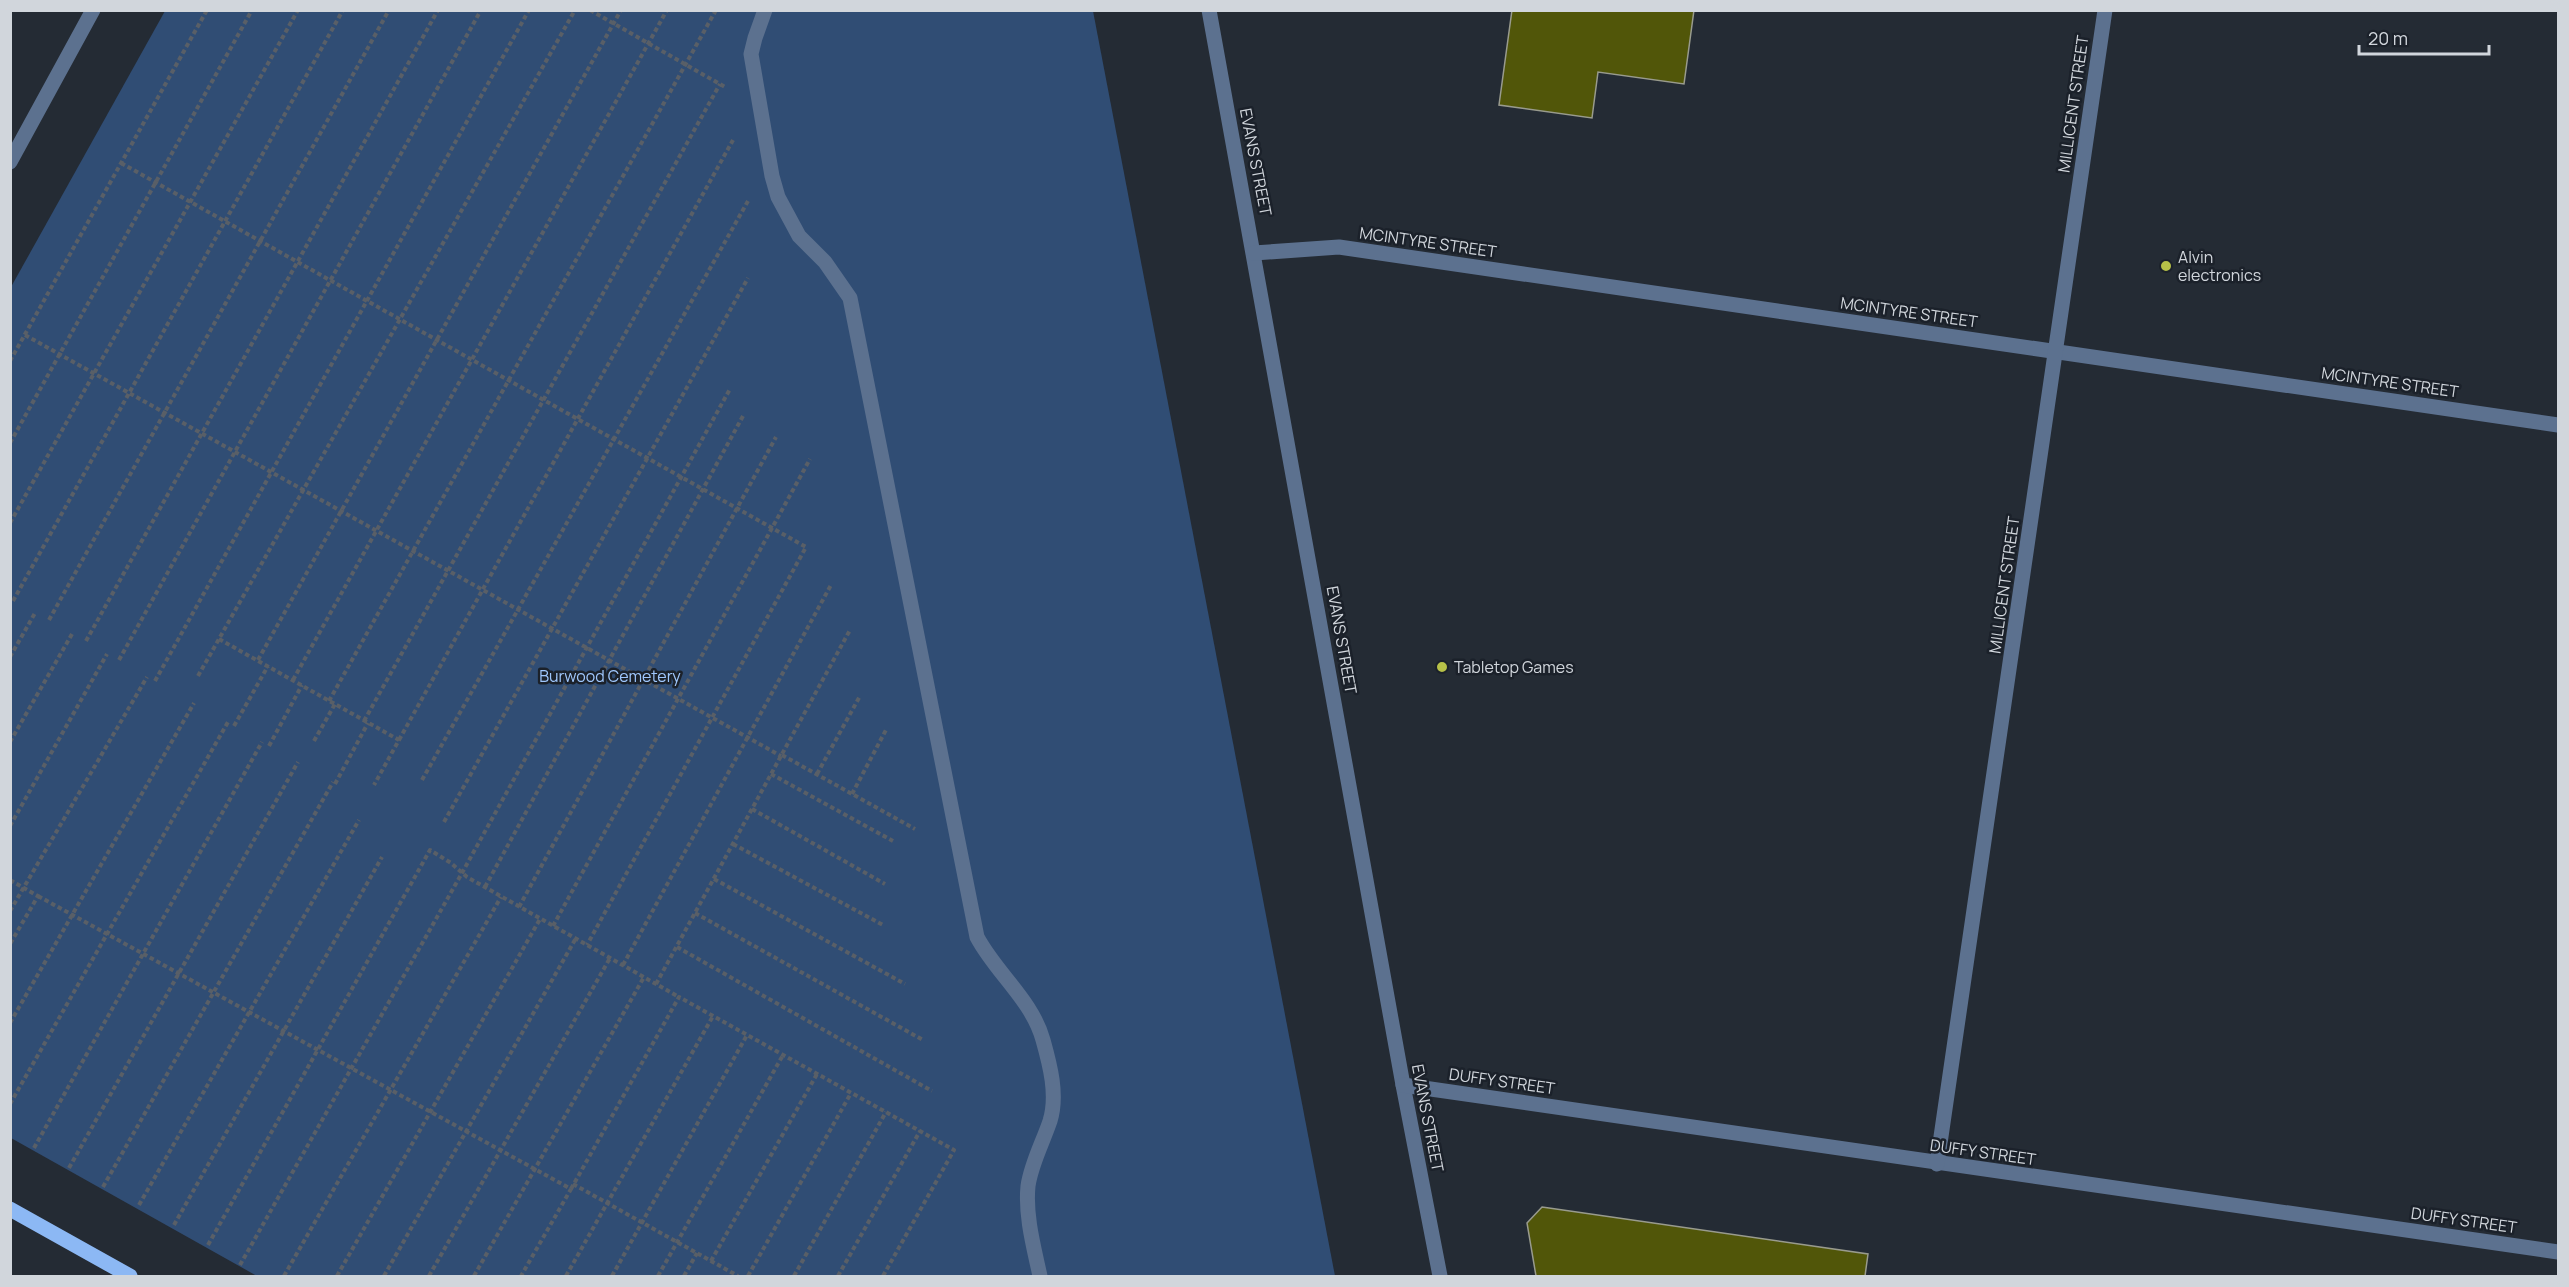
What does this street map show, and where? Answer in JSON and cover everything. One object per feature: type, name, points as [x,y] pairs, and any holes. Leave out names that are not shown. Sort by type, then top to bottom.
[{"type":"main road","points":[[10,1209],[130,1276]]},
{"type":"street","points":[[10,162],[93,10]]},
{"type":"street","points":[[765,10],[754,38],[751,54],[778,197],[799,236],[838,278],[850,298],[977,937],[986,953],[1036,1019],[1053,1084],[1054,1100],[1051,1118],[1028,1185],[1028,1206],[1040,1276]]},
{"type":"street","name":"EVANS STREET","points":[[1209,10],[1403,1085],[1440,1276]]},
{"type":"street","name":"MILLICENT STREET","points":[[1937,1164],[2105,10]]},
{"type":"street","name":"MCINTYRE STREET","points":[[1254,253],[1339,247],[2559,425]]},
{"type":"street","name":"DUFFY STREET","points":[[1403,1085],[1937,1164],[2559,1252]]},
{"type":"path","points":[[10,361],[207,10]]},
{"type":"path","points":[[10,443],[252,10]]},
{"type":"path","points":[[10,523],[298,10]]},
{"type":"path","points":[[13,601],[343,10]]},
{"type":"path","points":[[49,620],[389,10]]},
{"type":"path","points":[[86,642],[438,10]]},
{"type":"path","points":[[119,660],[482,10]]},
{"type":"path","points":[[156,681],[529,10]]},
{"type":"path","points":[[198,676],[575,10]]},
{"type":"path","points":[[374,786],[743,123],[759,106],[590,10]]},
{"type":"path","points":[[258,660],[621,10]]},
{"type":"path","points":[[292,680],[667,10]]},
{"type":"path","points":[[329,701],[716,10]]},
{"type":"path","points":[[103,1187],[334,783],[448,570],[720,84]]},
{"type":"path","points":[[422,780],[770,162]]},
{"type":"path","points":[[121,163],[806,547],[587,945]]},
{"type":"path","points":[[444,822],[748,278]]},
{"type":"path","points":[[25,335],[747,738],[915,829]]},
{"type":"path","points":[[240,1265],[462,873],[730,389]]},
{"type":"path","points":[[485,887],[743,416]]},
{"type":"path","points":[[519,907],[776,436]]},
{"type":"path","points":[[553,926],[810,459]]},
{"type":"path","points":[[623,965],[831,585]]},
{"type":"path","points":[[10,657],[35,613]]},
{"type":"path","points":[[656,984],[850,630]]},
{"type":"path","points":[[10,742],[72,634]]},
{"type":"path","points":[[219,639],[399,740]]},
{"type":"path","points":[[10,826],[107,654]]},
{"type":"path","points":[[234,726],[268,666]]},
{"type":"path","points":[[10,912],[147,676]]},
{"type":"path","points":[[268,746],[302,685]]},
{"type":"path","points":[[816,774],[860,696]]},
{"type":"path","points":[[10,1023],[194,703]]},
{"type":"path","points":[[314,741],[335,704]]},
{"type":"path","points":[[10,1104],[228,722]]},
{"type":"path","points":[[852,794],[887,728]]},
{"type":"path","points":[[34,1148],[262,742]]},
{"type":"path","points":[[69,1167],[298,762]]},
{"type":"path","points":[[771,774],[893,841]]},
{"type":"path","points":[[752,809],[885,884]]},
{"type":"path","points":[[139,1205],[359,820]]},
{"type":"path","points":[[733,844],[883,925]]},
{"type":"path","points":[[208,1245],[430,850],[501,897],[954,1150],[884,1276]]},
{"type":"path","points":[[174,1225],[382,857]]},
{"type":"path","points":[[714,879],[905,984]]},
{"type":"path","points":[[10,880],[501,1151],[607,1204],[738,1276]]},
{"type":"path","points":[[10,944],[38,896]]},
{"type":"path","points":[[284,1276],[501,897]]},
{"type":"path","points":[[695,913],[923,1040]]},
{"type":"path","points":[[337,1276],[540,918]]},
{"type":"path","points":[[384,1276],[576,938]]},
{"type":"path","points":[[676,947],[932,1090]]},
{"type":"path","points":[[429,1276],[610,958]]},
{"type":"path","points":[[474,1276],[644,977]]},
{"type":"path","points":[[521,1276],[679,997]]},
{"type":"path","points":[[566,1276],[713,1016]]},
{"type":"path","points":[[612,1276],[747,1035]]},
{"type":"path","points":[[658,1276],[783,1055]]},
{"type":"path","points":[[711,1261],[817,1074]]},
{"type":"path","points":[[748,1276],[851,1093]]},
{"type":"path","points":[[794,1276],[886,1112]]},
{"type":"path","points":[[838,1276],[920,1131]]},
{"type":"path","points":[[684,1276],[697,1253]]},
{"type":"green space","name":"Burwood Cemetery","points":[[165,11],[1093,11],[1335,1276],[257,1276],[11,1138],[11,287]]},
{"type":"building","points":[[1512,10],[1694,10],[1684,84],[1598,72],[1592,118],[1499,105]]},
{"type":"building","points":[[1542,1207],[1868,1254],[1865,1276],[1536,1276],[1527,1223]]},
{"type":"place","name":"Alvin electronics","points":[[2166,266]]},
{"type":"place","name":"Tabletop Games","points":[[1442,667]]}]
